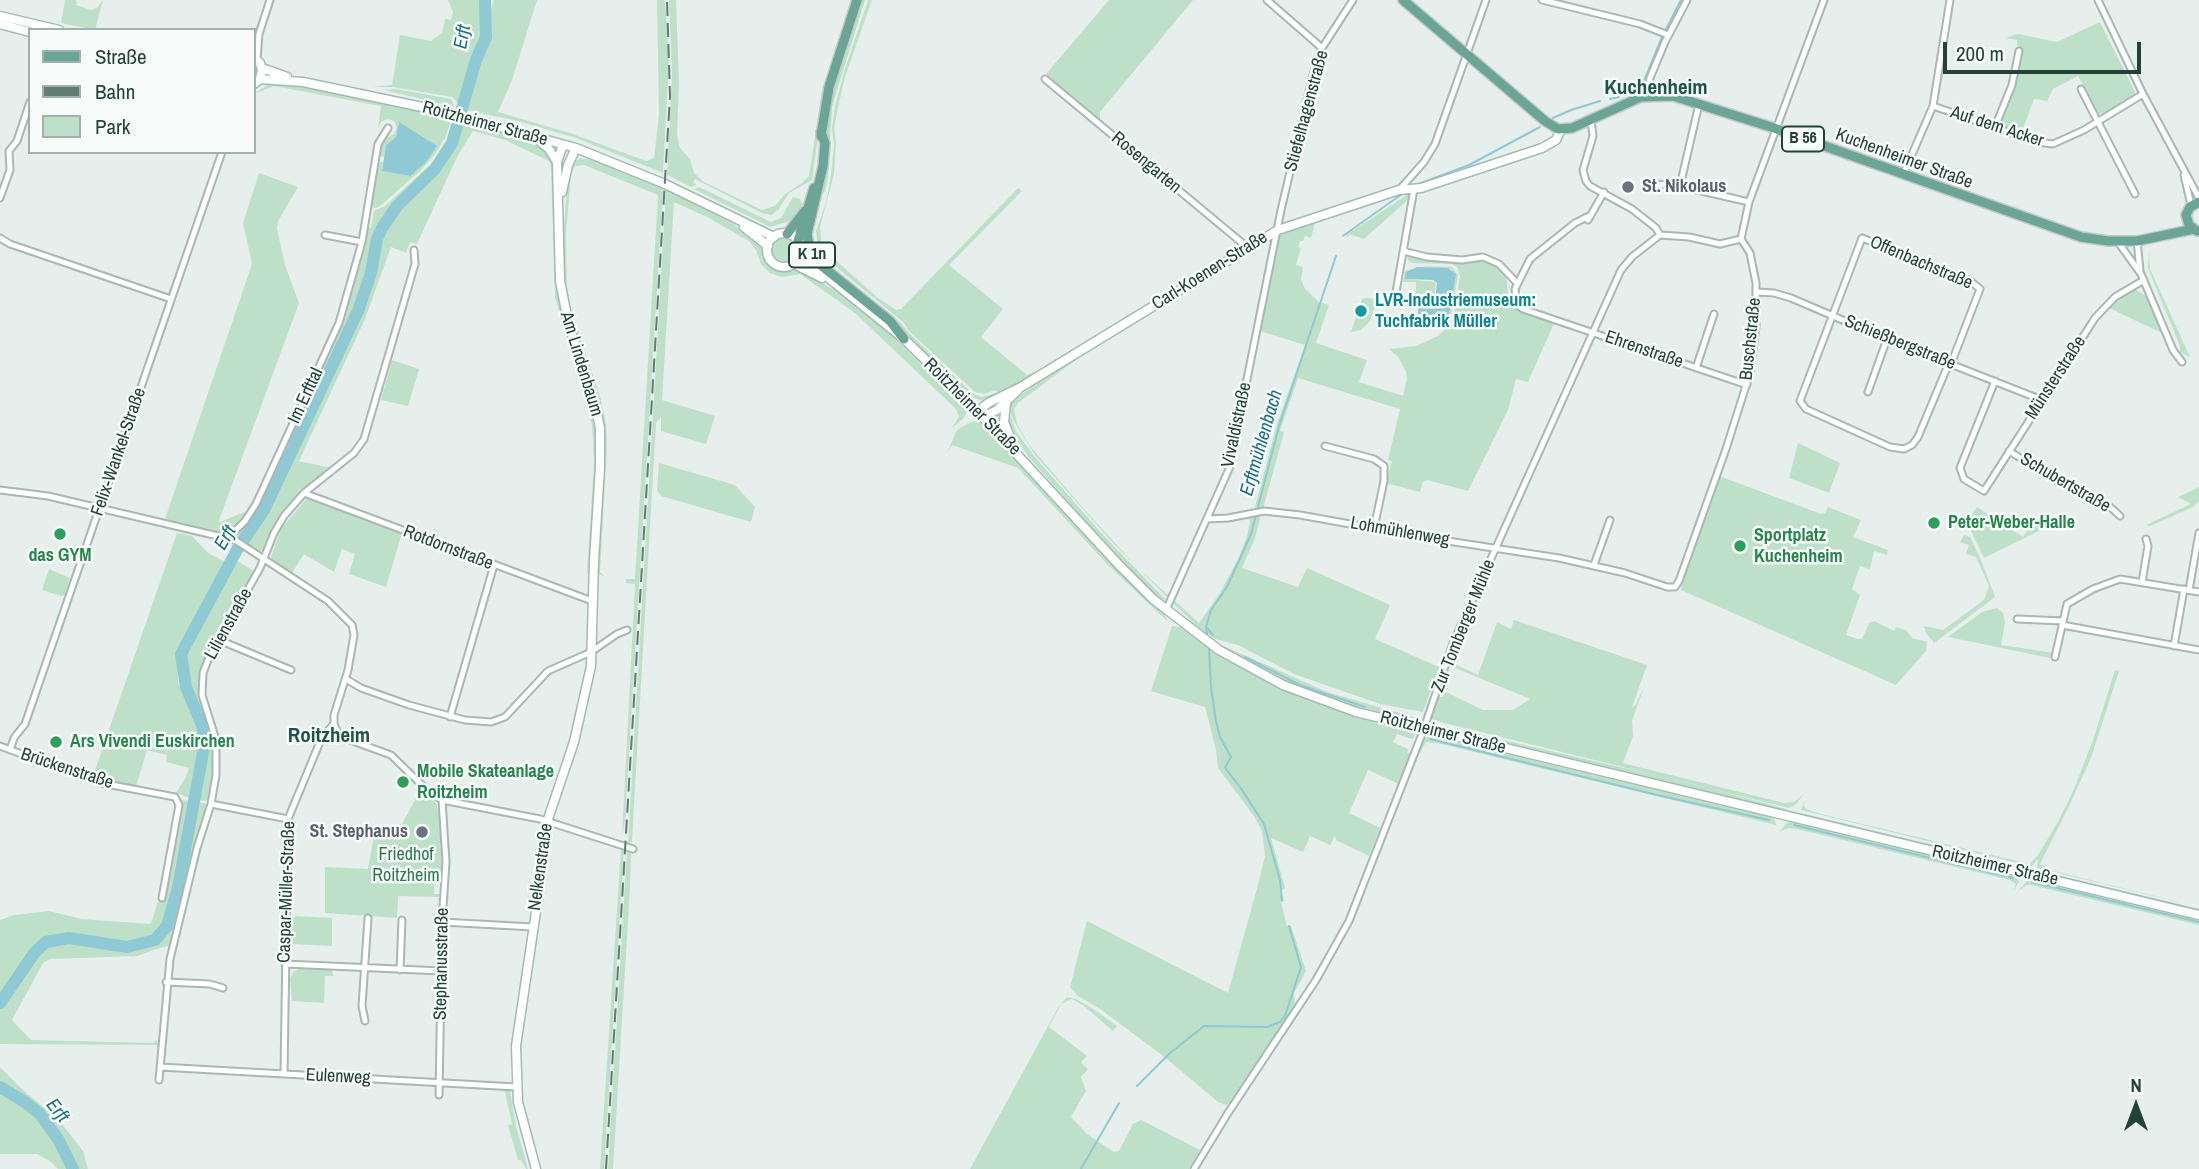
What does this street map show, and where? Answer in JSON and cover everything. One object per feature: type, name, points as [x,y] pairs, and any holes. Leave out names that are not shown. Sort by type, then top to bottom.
[{"type":"main road","name":"K 1n","points":[[798,241],[817,176],[829,87],[857,0]]},
{"type":"main road","points":[[1403,0],[1545,121],[1561,130]]},
{"type":"main road","name":"Kuchenheimer Straße","points":[[1561,130],[1591,120],[1629,101],[1647,96],[1673,96],[2071,234],[2118,242],[2197,230]]},
{"type":"main road","name":"K 1n","points":[[821,132],[825,143],[824,166],[807,234],[810,251],[818,263],[890,321],[904,340]]},
{"type":"main road","points":[[2196,202],[2186,217],[2189,225],[2197,230]]},
{"type":"main road","name":"K 1n","points":[[787,234],[808,207]]},
{"type":"main road","name":"Kuchenheimer Straße","points":[[2157,237],[2186,217]]},
{"type":"street","points":[[256,53],[270,0]]},
{"type":"street","points":[[1266,0],[1322,48]]},
{"type":"street","name":"Stiefelhagenstraße","points":[[1278,230],[1313,75],[1322,48],[1353,0]]},
{"type":"street","points":[[1401,190],[1435,144],[1486,0]]},
{"type":"street","points":[[1542,0],[1640,24],[1665,33]]},
{"type":"street","points":[[1647,96],[1665,33],[1687,0]]},
{"type":"street","points":[[1591,120],[1593,136],[1584,174],[1590,186],[1632,209],[1656,228],[1660,235],[1689,237],[1720,244],[1741,239],[1749,202],[1824,0]]},
{"type":"street","points":[[1903,175],[1933,106],[1950,0]]},
{"type":"street","points":[[2098,0],[2181,166],[2196,202]]},
{"type":"street","points":[[0,16],[51,28]]},
{"type":"street","points":[[0,24],[28,31]]},
{"type":"street","points":[[256,38],[259,34]]},
{"type":"street","points":[[1995,127],[2012,85],[2020,51]]},
{"type":"street","points":[[256,60],[262,68],[257,82]]},
{"type":"street","name":"Roitzheimer Straße","points":[[262,68],[303,82],[474,118],[576,148],[665,184],[736,221],[774,237]]},
{"type":"street","name":"Rosengarten","points":[[1045,79],[1247,247]]},
{"type":"street","name":"Roitzheimer Straße","points":[[257,82],[303,82]]},
{"type":"street","points":[[2081,89],[2135,194]]},
{"type":"street","name":"Auf dem Acker","points":[[1933,106],[2050,145],[2064,140],[2143,94]]},
{"type":"street","points":[[1680,186],[1699,103]]},
{"type":"street","points":[[0,198],[10,170],[9,151],[17,141],[28,108]]},
{"type":"street","name":"Im Erfttal","points":[[228,538],[245,521],[256,503],[336,332],[362,242],[378,144],[388,128]]},
{"type":"street","name":"Carl-Koenen-Straße","points":[[1021,387],[1006,403],[989,414],[981,414],[984,406],[990,402],[1021,387],[1278,230],[1542,148],[1556,140],[1561,130]]},
{"type":"street","points":[[533,135],[557,162]]},
{"type":"street","name":"Am Lindenbaum","points":[[564,145],[557,162],[562,296],[569,326],[592,390],[600,428],[591,652]]},
{"type":"street","name":"Am Lindenbaum","points":[[559,201],[568,165],[576,148]]},
{"type":"street","name":"Felix-Wankel-Straße","points":[[10,750],[14,738],[25,724],[221,154]]},
{"type":"street","points":[[2181,166],[2196,202]]},
{"type":"street","points":[[1654,184],[1680,186],[1749,202]]},
{"type":"street","points":[[1396,292],[1414,189]]},
{"type":"street","points":[[1403,251],[1427,257],[1462,260],[1483,257],[1499,264],[1517,283],[1533,256],[1574,223],[1589,218],[1604,192]]},
{"type":"street","name":"Roitzheimer Straße","points":[[736,221],[768,246]]},
{"type":"street","name":"Vivaldistraße","points":[[1166,610],[1232,459],[1278,230]]},
{"type":"street","points":[[325,234],[362,242]]},
{"type":"street","points":[[787,234],[798,241],[800,255],[794,264],[785,267],[775,264],[769,255],[768,246],[774,237],[787,234]]},
{"type":"street","name":"Zur Tomberger Mühle","points":[[1194,1169],[1316,980],[1344,931],[1424,728],[1449,653],[1593,332],[1624,266],[1640,249],[1660,235]]},
{"type":"street","points":[[0,238],[10,244],[172,299]]},
{"type":"street","name":"Offenbachstraße","points":[[1832,316],[1862,238],[1969,280],[1980,289],[1950,364]]},
{"type":"street","name":"Buschstraße","points":[[1675,587],[1727,449],[1747,385],[1755,341],[1757,292],[1750,253],[1741,239]]},
{"type":"street","points":[[2137,241],[2141,274]]},
{"type":"street","points":[[2118,242],[2141,274],[2173,350],[2182,362]]},
{"type":"street","name":"Lilienstraße","points":[[159,1080],[166,982],[177,927],[211,803],[216,775],[217,749],[202,695],[201,682],[206,664],[264,560],[278,524],[304,493],[354,453],[366,434],[415,264],[414,250]]},
{"type":"street","name":"Roitzheimer Straße","points":[[800,255],[904,340],[981,414],[1119,565],[1166,610],[1202,639],[1263,675],[1305,694],[1356,712],[2199,915]]},
{"type":"street","name":"Roitzheimer Straße","points":[[794,264],[831,282]]},
{"type":"street","name":"Münsterstraße","points":[[1995,381],[1959,468],[1965,481],[1984,491],[2103,308],[2122,292],[2144,280]]},
{"type":"street","name":"Ehrenstraße","points":[[1517,283],[1515,299],[1519,307],[1747,385]]},
{"type":"street","name":"Schießbergstraße","points":[[1757,292],[1782,295],[2042,400]]},
{"type":"street","name":"Ehrenstraße","points":[[1696,368],[1714,314]]},
{"type":"street","points":[[1832,316],[1800,396],[1801,404],[1806,409],[1890,447],[1904,449],[1914,443],[1950,364]]},
{"type":"street","points":[[1868,392],[1887,339]]},
{"type":"street","points":[[1006,403],[1004,422],[1014,449]]},
{"type":"street","points":[[1325,446],[1374,459],[1384,466],[1384,481],[1374,528]]},
{"type":"street","name":"Schubertstraße","points":[[2009,451],[2057,481],[2109,506],[2120,516]]},
{"type":"street","points":[[0,490],[34,493],[228,538],[264,560]]},
{"type":"street","name":"Rotdornstraße","points":[[304,493],[592,601]]},
{"type":"street","name":"Lohmühlenweg","points":[[1207,519],[1257,512],[1300,515],[1594,565],[1675,587]]},
{"type":"street","points":[[1594,565],[1610,520]]},
{"type":"street","points":[[2174,646],[2199,533]]},
{"type":"street","points":[[2142,582],[2148,546],[2146,539]]},
{"type":"street","name":"Caspar-Müller-Straße","points":[[264,560],[328,601],[350,622],[354,635],[346,679],[334,711],[334,724],[322,737],[288,819],[284,1074]]},
{"type":"street","points":[[450,717],[494,565]]},
{"type":"street","points":[[2055,657],[2067,604],[2072,599],[2117,579],[2199,592]]},
{"type":"street","points":[[2018,618],[2062,623],[2199,650]]},
{"type":"street","points":[[346,679],[371,692],[450,717],[479,723],[501,719],[545,673],[591,652],[627,630]]},
{"type":"street","points":[[219,640],[291,670]]},
{"type":"street","name":"Nelkenstraße","points":[[536,1169],[525,1135],[516,1087],[517,1033],[547,822],[579,722],[591,666],[591,652]]},
{"type":"street","points":[[334,724],[338,733],[347,739],[391,755],[428,791],[442,800],[547,822],[633,849]]},
{"type":"street","name":"Brückenstraße","points":[[0,746],[101,783],[175,797],[179,806],[162,898]]},
{"type":"street","name":"Stephanusstraße","points":[[439,1095],[442,922],[446,858],[442,800]]},
{"type":"street","points":[[211,803],[288,819]]},
{"type":"street","points":[[365,1021],[362,1006],[368,918]]},
{"type":"street","points":[[400,970],[402,920]]},
{"type":"street","points":[[442,922],[533,927]]},
{"type":"street","points":[[285,964],[442,971]]},
{"type":"street","points":[[166,982],[210,984],[223,988]]},
{"type":"street","name":"Eulenweg","points":[[160,1067],[516,1087]]},
{"type":"green space","points":[[65,0],[76,0],[77,4],[74,4],[91,10],[97,8],[103,0],[96,28],[61,23]]},
{"type":"green space","points":[[448,0],[479,0],[483,13],[482,38],[472,57],[460,109],[452,97],[393,87],[371,87],[392,85],[400,35],[431,41],[442,33],[445,19],[451,20],[453,12]]},
{"type":"green space","points":[[494,0],[537,0],[512,80],[498,112],[573,134],[646,161],[654,158],[659,114],[657,0],[665,0],[669,58],[663,173],[576,138],[518,121],[466,110],[487,40],[488,21]]},
{"type":"green space","points":[[669,0],[676,0],[679,83],[677,135],[680,148],[690,159],[694,173],[704,182],[762,210],[775,206],[785,194],[809,176],[822,91],[853,0],[824,93],[812,180],[789,193],[778,210],[771,215],[695,179],[693,183],[697,185],[691,187],[667,175],[672,74]]},
{"type":"green space","points":[[861,0],[865,0],[832,107],[828,176],[825,192],[821,194],[829,105],[836,74]]},
{"type":"green space","points":[[868,0],[872,0],[845,77],[834,128],[834,174],[820,227],[822,248],[878,298],[896,310],[901,309],[1018,188],[1022,191],[949,265],[1003,309],[981,337],[1027,375],[1033,372],[1035,374],[1000,394],[995,390],[984,394],[975,392],[909,331],[903,322],[824,257],[818,248],[816,231],[826,203],[831,175],[835,107]]},
{"type":"green space","points":[[1109,0],[1193,0],[1100,112],[1100,120],[1046,74]]},
{"type":"green space","points":[[2100,22],[2136,94],[2134,97],[2098,114],[2078,76],[2053,89],[2047,101],[2034,99],[2022,131],[2024,134],[2000,126],[2022,52],[2022,48],[2017,46],[2017,40],[2006,38],[2018,34],[2057,42]]},
{"type":"green space","points":[[273,81],[452,118],[445,138],[435,154],[420,171],[376,208],[370,207],[378,162],[383,162],[382,171],[410,176],[399,123],[396,137],[386,145],[384,157],[379,154],[383,140],[394,134],[397,127],[394,121],[387,119],[381,122],[378,129],[381,106],[274,86],[256,93]]},
{"type":"green space","points":[[396,89],[451,99],[455,107],[384,90]]},
{"type":"green space","points":[[455,119],[458,120],[444,154],[395,204],[378,228],[369,268],[341,340],[257,517],[241,540],[237,532],[246,522],[338,332],[353,285],[366,227],[371,228],[374,211],[385,206],[432,163],[447,142]]},
{"type":"green space","points":[[463,121],[507,131],[537,145],[552,158],[559,300],[590,394],[597,434],[592,544],[588,572],[587,574],[594,462],[592,425],[555,297],[551,167],[549,161],[505,140],[473,131],[457,157],[417,244],[410,242],[406,253],[391,247],[365,319],[299,461],[331,468],[303,490],[297,489],[302,492],[279,518],[267,547],[259,552],[245,542],[261,522],[354,330],[391,219],[399,206],[446,158]]},
{"type":"green space","points":[[581,158],[594,160],[663,188],[622,837],[635,584],[626,583],[626,579],[635,579],[658,195],[584,165],[575,166],[571,173],[566,235],[567,287],[571,309],[601,400],[606,424],[600,572],[605,577],[597,570],[604,464],[599,403],[573,328],[565,295],[562,252],[568,173],[573,162]]},
{"type":"green space","points":[[259,173],[298,187],[278,221],[277,229],[285,265],[299,303],[218,523],[249,510],[239,523],[219,532],[165,519],[252,264],[243,223]]},
{"type":"green space","points":[[699,187],[771,222],[781,218],[793,197],[800,199],[804,206],[795,222],[770,227],[694,189]]},
{"type":"green space","points":[[666,189],[730,222],[760,242],[767,261],[774,268],[783,271],[801,269],[848,299],[891,334],[968,410],[963,419],[951,429],[959,417],[956,409],[855,313],[800,274],[782,277],[770,273],[761,264],[749,241],[674,202],[662,400],[715,416],[706,444],[661,431],[661,417],[656,423],[632,840],[631,845],[628,845]]},
{"type":"green space","points":[[1410,193],[1411,197],[1364,239],[1349,234],[1348,237],[1345,236]]},
{"type":"green space","points":[[1315,223],[1311,238],[1305,236],[1303,241],[1300,241],[1298,247],[1301,248],[1296,265],[1303,267],[1301,279],[1305,289],[1319,302],[1329,305],[1316,343],[1367,360],[1359,382],[1403,396],[1406,372],[1399,358],[1389,349],[1416,346],[1438,336],[1453,322],[1460,276],[1457,267],[1452,264],[1412,263],[1407,255],[1426,259],[1488,262],[1506,277],[1510,307],[1555,321],[1528,382],[1516,379],[1508,410],[1468,491],[1427,480],[1423,482],[1420,492],[1386,483],[1392,461],[1388,460],[1400,409],[1298,378],[1280,431],[1284,432],[1263,509],[1254,511],[1277,424],[1305,345],[1260,331],[1279,238],[1281,234]]},
{"type":"green space","points":[[810,235],[822,259],[901,323],[972,393],[981,397],[998,395],[984,401],[974,398],[899,326],[816,256]]},
{"type":"green space","points":[[784,238],[793,241],[796,250],[793,259],[784,262],[775,259],[772,250],[775,241]]},
{"type":"green space","points":[[2149,250],[2150,269],[2190,357],[2180,352],[2180,346],[2148,268]]},
{"type":"green space","points":[[1426,266],[1452,267],[1458,275],[1450,321],[1443,328],[1428,329],[1441,325],[1452,269],[1424,267],[1405,279],[1436,282],[1433,310],[1418,308],[1421,305],[1416,297],[1416,282],[1403,282],[1405,271]]},
{"type":"green space","points":[[2136,290],[2146,296],[2162,333],[2109,308]]},
{"type":"green space","points":[[1362,299],[1377,299],[1370,321],[1361,330],[1351,332]]},
{"type":"green space","points":[[1077,359],[1018,403],[1014,409],[1017,424],[1030,446],[1137,567],[1112,542],[1035,455],[1013,420],[1009,407],[1012,401]]},
{"type":"green space","points":[[392,360],[419,369],[408,406],[381,400]]},
{"type":"green space","points":[[1008,410],[1016,431],[1034,456],[1104,536],[1166,600],[1158,598],[1130,572],[1028,456],[1008,427]]},
{"type":"green space","points":[[973,421],[983,423],[1113,565],[1165,614],[1167,621],[1108,565],[1018,468],[952,445],[946,455],[957,430]]},
{"type":"green space","points":[[1798,443],[1840,463],[1829,493],[1789,478]]},
{"type":"green space","points":[[659,463],[735,485],[755,507],[751,522],[661,496],[657,490]]},
{"type":"green space","points":[[1719,476],[1821,514],[1825,513],[1828,507],[1861,520],[1853,537],[1888,550],[1887,555],[1874,551],[1870,569],[1860,566],[1852,589],[1860,595],[1846,635],[1862,639],[1869,623],[1874,621],[1894,631],[1896,627],[1906,630],[1912,638],[1927,642],[1926,651],[1896,685],[1681,590],[1682,579]]},
{"type":"green space","points":[[2199,487],[2199,501],[2193,507],[2150,526],[2146,525],[2191,504],[2178,497]]},
{"type":"green space","points":[[308,497],[402,533],[386,587],[349,574],[355,554],[342,549],[334,572],[304,554],[292,573],[273,560],[271,557],[281,529]]},
{"type":"green space","points":[[1977,507],[2023,537],[2034,521],[2045,528],[1984,558],[1969,527],[1970,517]]},
{"type":"green space","points":[[1259,514],[1255,538],[1242,568],[1298,587],[1307,568],[1390,605],[1375,639],[1439,667],[1423,712],[1380,704],[1294,674],[1238,645],[1215,639],[1200,629],[1174,604],[1175,601],[1199,623],[1220,593],[1238,559],[1247,536],[1249,517]]},
{"type":"green space","points":[[177,533],[192,536],[208,553],[228,563],[178,653],[178,683],[194,713],[202,740],[193,799],[176,793],[189,768],[166,762],[167,755],[147,750],[136,786],[93,776]]},
{"type":"green space","points":[[1964,535],[1970,537],[1995,597],[1934,643],[1924,626],[1943,630],[1984,600],[1989,586],[1976,557],[1966,554],[1969,545],[1960,542]]},
{"type":"green space","points":[[236,560],[255,572],[204,662],[199,676],[200,698],[213,746],[211,787],[208,800],[203,801],[198,800],[207,744],[203,721],[183,656]]},
{"type":"green space","points":[[1137,567],[1169,596],[1168,598]]},
{"type":"green space","points":[[49,569],[70,578],[65,595],[42,590]]},
{"type":"green space","points":[[1997,608],[2003,613],[2005,623],[2001,645],[2054,653],[2060,660],[1948,637],[1982,612]]},
{"type":"green space","points":[[1514,620],[1647,665],[1632,707],[1644,687],[1632,721],[1633,736],[1623,763],[1784,803],[1794,802],[1804,794],[1789,808],[1432,720],[1437,697],[1443,697],[1444,691],[1483,710],[1513,710],[1530,699],[1448,665],[1449,661],[1478,675],[1497,622],[1511,629]]},
{"type":"green space","points":[[1172,626],[1180,627],[1215,652],[1286,690],[1331,707],[1411,730],[1415,735],[1411,739],[1397,734],[1393,742],[1411,753],[1395,791],[1397,783],[1368,770],[1349,813],[1380,828],[1369,856],[1336,840],[1335,836],[1330,845],[1310,836],[1303,852],[1271,838],[1285,888],[1281,891],[1284,900],[1281,902],[1287,926],[1291,926],[1306,971],[1294,993],[1295,1007],[1232,1102],[1226,1105],[1218,1102],[1162,1055],[1078,996],[1070,987],[1087,921],[1228,993],[1265,856],[1262,831],[1218,768],[1205,707],[1151,691]]},
{"type":"green space","points":[[1217,643],[1327,692],[1420,719],[1413,720],[1357,708],[1291,685]]},
{"type":"green space","points":[[2115,670],[2119,671],[2091,758],[2040,864],[2050,870],[2199,907],[2037,868],[2038,859],[2030,866],[1801,810],[1805,800],[1806,809],[1821,814],[2030,864],[2058,822],[2074,789]]},
{"type":"green space","points":[[1434,724],[1689,783],[1787,809],[1783,811],[1472,736]]},
{"type":"green space","points":[[1431,735],[1770,816],[1776,825],[1437,743],[1426,742],[1412,767],[1425,739]]},
{"type":"green space","name":"Friedhof Roitzheim","points":[[421,789],[436,803],[441,821],[442,871],[441,874],[435,875],[434,894],[440,894],[439,897],[398,896],[397,918],[325,913],[325,867],[368,869],[375,830],[395,837]]},
{"type":"green space","points":[[182,801],[191,801],[184,845],[166,923],[154,938],[136,944],[144,947],[159,940],[171,922],[185,868],[197,802],[203,803],[207,805],[170,946],[137,956],[50,959],[43,963],[12,1020],[31,1040],[154,1043],[156,1039],[158,1045],[157,1065],[157,1045],[0,1044],[0,920],[14,915],[49,911],[81,919],[151,924],[158,901],[163,902]]},
{"type":"green space","points":[[1801,813],[2029,868],[2022,869],[1802,816]]},
{"type":"green space","points":[[1793,822],[2011,874],[2018,877],[2019,882],[2013,891],[2016,884],[2010,880],[1797,829],[1788,828],[1779,832],[1787,823]]},
{"type":"green space","points":[[621,848],[624,848],[604,1169],[600,1169]]},
{"type":"green space","points":[[627,849],[631,853],[630,888],[613,1169],[608,1169]]},
{"type":"green space","points":[[2038,871],[2199,909],[2199,912],[2040,873]]},
{"type":"green space","points":[[2029,879],[2199,919],[2199,925],[2031,885],[2018,891]]},
{"type":"green space","points":[[295,916],[332,918],[332,946],[291,944],[291,920]]},
{"type":"green space","points":[[299,969],[332,970],[333,976],[325,976],[324,1003],[292,1001],[290,978],[293,972]]},
{"type":"green space","points":[[1067,997],[1076,999],[1092,1008],[1117,1026],[1113,1031],[1072,999],[1061,1004],[1049,1027],[1087,1056],[1081,1063],[1088,1069],[1081,1077],[1086,1091],[1071,1117],[1087,1134],[1114,1152],[1119,1151],[1133,1124],[1141,1120],[1200,1150],[1189,1169],[970,1169],[1059,1006]]},
{"type":"green space","points":[[0,1067],[59,1120],[83,1151],[88,1169],[58,1169],[37,1154],[0,1154]]},
{"type":"green space","points":[[500,1088],[510,1091],[528,1169],[518,1160],[508,1125],[512,1124],[505,1092]]},
{"type":"water","points":[[399,122],[437,146],[426,162],[410,176],[382,171],[386,145],[396,137]]},
{"type":"water","points":[[1417,267],[1448,268],[1456,274],[1448,319],[1441,325],[1428,327],[1429,315],[1418,314],[1418,308],[1434,309],[1437,283],[1433,280],[1405,279],[1406,272]]},
{"type":"waterway","name":"Erft","points":[[0,1003],[35,952],[46,942],[69,938],[127,947],[155,940],[167,926],[178,888],[204,747],[203,728],[186,687],[181,654],[238,548],[264,510],[358,311],[382,228],[397,206],[435,169],[452,143],[476,60],[486,37],[485,0]]},
{"type":"waterway","name":"Erftmühlenbach","points":[[1642,86],[1681,0]]},
{"type":"waterway","name":"Erftmühlenbach","points":[[1610,99],[1619,97]]},
{"type":"waterway","name":"Erftmühlenbach","points":[[1553,118],[1600,101]]},
{"type":"waterway","name":"Erftmühlenbach","points":[[1416,185],[1469,165],[1540,127]]},
{"type":"waterway","name":"Erftmühlenbach","points":[[1343,236],[1402,194]]},
{"type":"waterway","name":"Erftmühlenbach","points":[[1207,634],[1206,627],[1211,610],[1227,587],[1251,534],[1279,426],[1336,256]]},
{"type":"waterway","name":"Erftmühlenbach","points":[[1207,628],[1213,635]]},
{"type":"waterway","name":"Erftmühlenbach","points":[[1209,649],[1216,721],[1220,737],[1231,757],[1225,768],[1264,824],[1280,880],[1282,901]]},
{"type":"waterway","points":[[1245,657],[1300,685],[1365,707]]},
{"type":"waterway","points":[[1384,711],[1407,717]]},
{"type":"waterway","points":[[1430,739],[1769,820]]},
{"type":"waterway","points":[[1794,825],[2013,878]]},
{"type":"waterway","points":[[2032,882],[2199,922]]},
{"type":"waterway","name":"Erftmühlenbach","points":[[1137,1086],[1169,1054],[1204,1026],[1267,1027],[1280,1022],[1285,1016],[1301,967],[1289,926]]},
{"type":"waterway","name":"Erft","points":[[0,1087],[40,1114],[58,1139],[73,1169]]},
{"type":"waterway","name":"Erftmühlenbach","points":[[1081,1169],[1119,1103]]},
{"type":"railway","points":[[606,1169],[670,96],[667,0]]},
{"type":"place","name":"St. Nikolaus","points":[[1628,187]]},
{"type":"place","name":"LVR-Industriemuseum: Tuchfabrik Müller","points":[[1361,311]]},
{"type":"place","name":"Peter-Weber-Halle","points":[[1934,523]]},
{"type":"place","name":"das GYM","points":[[60,534]]},
{"type":"place","name":"Sportplatz Kuchenheim","points":[[1740,546]]},
{"type":"place","name":"Ars Vivendi Euskirchen","points":[[56,742]]},
{"type":"place","name":"Mobile Skateanlage Roitzheim","points":[[403,782]]},
{"type":"place","name":"St. Stephanus","points":[[422,832]]},
{"type":"district","name":"Kuchenheim","points":[[1656,88]]},
{"type":"district","name":"Roitzheim","points":[[329,736]]}]
